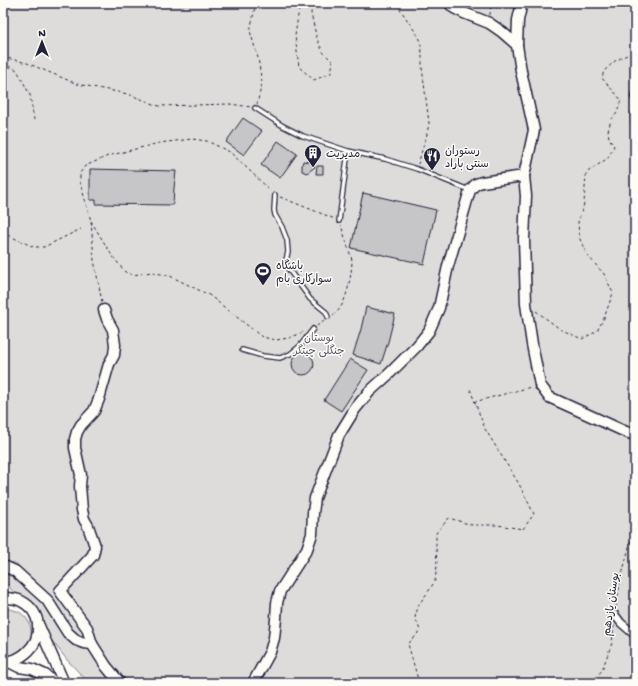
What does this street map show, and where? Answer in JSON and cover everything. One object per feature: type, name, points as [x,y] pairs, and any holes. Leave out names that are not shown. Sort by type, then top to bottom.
[{"type":"street","points":[[449,3],[464,14],[489,23],[517,45]]},
{"type":"street","points":[[522,3],[518,20],[517,45],[534,130],[524,176],[526,196],[524,239],[526,304],[540,385],[549,397],[626,432],[635,434]]},
{"type":"street","points":[[635,115],[635,121]]},
{"type":"street","points":[[253,683],[270,652],[274,638],[277,603],[280,591],[307,549],[312,534],[315,498],[339,435],[355,409],[369,392],[389,374],[429,331],[439,308],[448,266],[470,190],[476,184],[482,182],[524,176]]},
{"type":"street","points":[[104,310],[113,330],[115,345],[114,355],[109,364],[94,411],[81,425],[75,439],[75,448],[81,475],[80,486],[82,510],[95,546],[93,555],[90,559],[60,591],[87,628],[92,644],[106,666],[120,683]]},
{"type":"street","points":[[3,567],[14,571],[47,600],[68,633],[76,640],[92,644]]},
{"type":"street","points":[[3,598],[21,600],[29,606],[35,614],[64,683]]},
{"type":"street","points":[[615,614],[621,623],[635,634]]},
{"type":"street","points":[[6,661],[17,660],[31,649],[36,641],[38,623]]},
{"type":"street","points":[[6,661],[19,667],[45,675],[55,683]]},
{"type":"lane","points":[[255,108],[283,126],[303,136],[348,151],[385,159],[417,169],[470,190]]},
{"type":"lane","points":[[338,221],[348,151]]},
{"type":"lane","points":[[275,195],[275,215],[282,226],[287,240],[287,267],[310,299],[326,312],[328,317]]},
{"type":"lane","points":[[242,350],[263,356],[280,358],[290,354],[300,346],[313,329]]},
{"type":"path","points":[[3,58],[27,63],[77,84],[128,94],[159,106],[230,104],[255,108],[262,82],[258,58],[250,31],[256,3]]},
{"type":"path","points":[[301,3],[295,36],[299,67],[314,80],[331,74],[333,62],[324,52],[317,39],[311,14],[312,3]]},
{"type":"path","points":[[396,3],[420,39],[422,53],[422,67],[429,123],[417,169]]},
{"type":"path","points":[[489,23],[491,3]]},
{"type":"path","points":[[526,304],[560,329],[582,339],[597,331],[604,318],[613,293],[604,274],[587,255],[579,237],[578,222],[584,204],[586,173],[608,158],[614,146],[609,138],[608,131],[611,120],[617,114],[621,100],[602,78],[604,71],[615,61],[635,51]]},
{"type":"path","points":[[3,64],[16,70],[30,95],[34,120]]},
{"type":"path","points":[[91,221],[110,254],[127,273],[133,275],[152,272],[170,276],[208,295],[262,337],[276,340],[289,338],[313,329],[332,314],[335,314],[344,301],[348,287],[352,260],[341,225],[338,221],[286,198],[275,195],[230,152],[207,141],[192,139],[159,143],[108,156],[85,166],[80,173],[80,182],[91,221],[94,260],[104,310]]},
{"type":"path","points":[[3,232],[34,247],[44,247],[81,229]]},
{"type":"path","points":[[474,402],[540,385]]},
{"type":"path","points":[[419,683],[408,644],[416,637],[420,630],[415,616],[419,604],[435,581],[437,565],[436,533],[449,518],[472,525],[497,525],[523,529],[534,514],[519,484],[485,429],[470,389]]},
{"type":"path","name":"بوستان یازدهم","points":[[592,683],[602,670],[612,643],[620,583],[635,523]]},
{"type":"green space","name":"بوستان جنگلی چیتگر","points":[[3,3],[635,3],[635,683],[89,683],[68,661],[3,579]]},
{"type":"green space","points":[[3,609],[15,610],[24,616],[29,623],[31,632],[29,641],[24,649],[15,654],[3,656]]},
{"type":"building","points":[[243,118],[262,131],[244,155],[226,142]]},
{"type":"building","points":[[278,141],[297,154],[280,178],[261,165]]},
{"type":"building","name":"مدیریت","points":[[303,161],[311,162],[315,167],[307,173],[302,171]]},
{"type":"building","points":[[317,166],[323,166],[323,174],[316,174]]},
{"type":"building","points":[[90,169],[176,171],[173,205],[96,204],[96,200],[90,200]]},
{"type":"building","points":[[363,193],[436,210],[424,264],[351,248]]},
{"type":"building","points":[[366,307],[395,314],[381,364],[353,355]]},
{"type":"building","points":[[303,353],[307,354],[313,360],[313,368],[307,374],[303,375],[299,374],[293,368],[292,364],[293,360],[299,354]]},
{"type":"building","points":[[350,359],[368,370],[341,411],[324,400]]},
{"type":"place","name":"مدیریت","points":[[313,168]]},
{"type":"place","name":"رستوران سنتی باراد","points":[[432,171]]},
{"type":"place","name":"باشگاه سوارکاری بام","points":[[263,286]]}]
